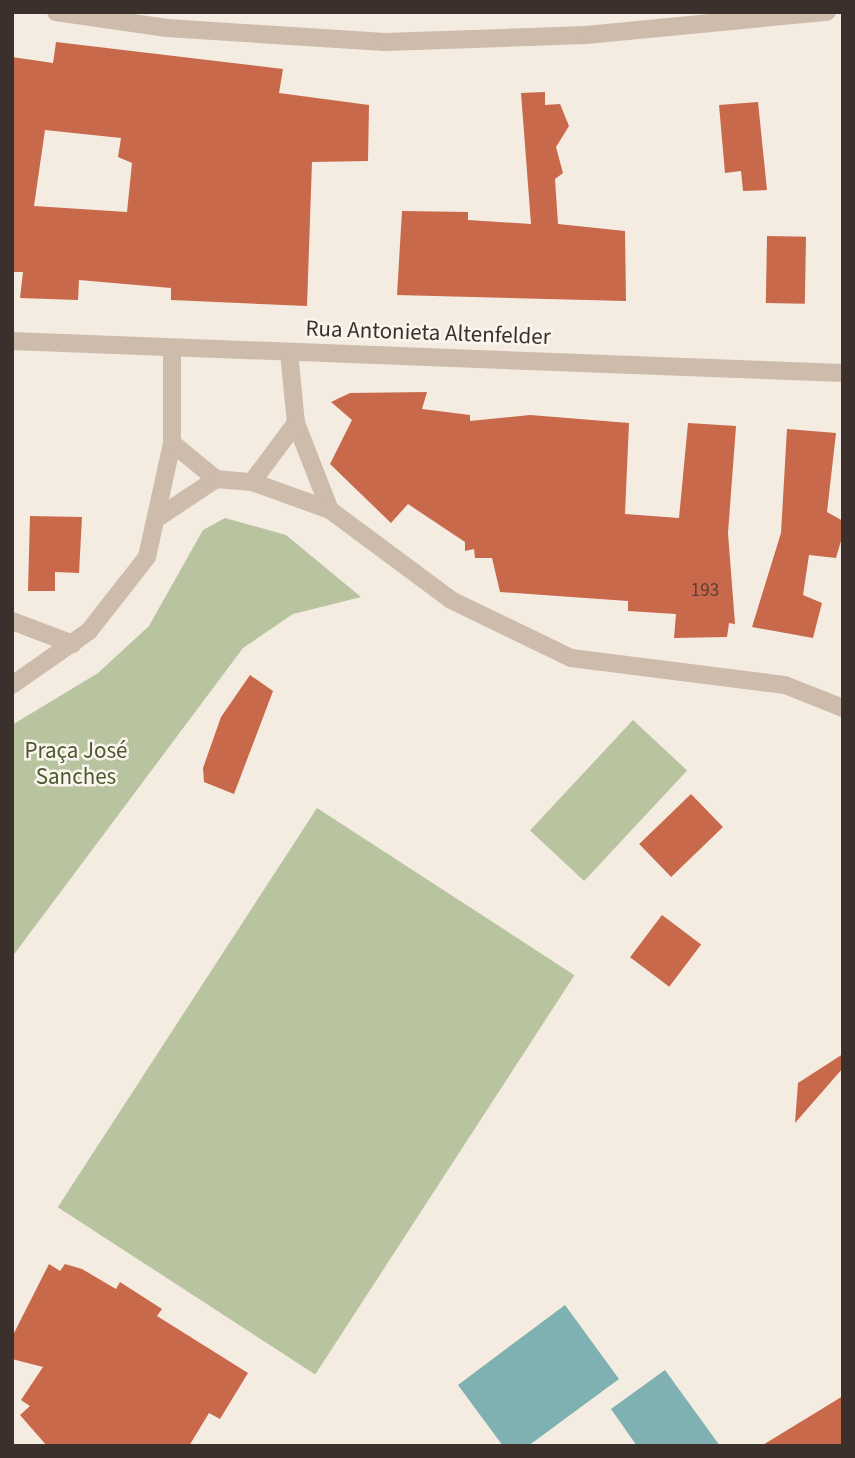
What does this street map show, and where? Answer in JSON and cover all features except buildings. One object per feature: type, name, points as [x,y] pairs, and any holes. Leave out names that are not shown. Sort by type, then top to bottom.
[{"type":"street","points":[[56,12],[484,41],[827,12]]},
{"type":"street","name":"Rua Antonieta Altenfelder","points":[[12,341],[843,373]]},
{"type":"street","points":[[12,685],[73,645],[146,557],[159,517],[172,443],[173,348]]},
{"type":"street","points":[[289,352],[296,423],[330,510]]},
{"type":"street","points":[[252,482],[296,423]]},
{"type":"street","points":[[172,443],[216,480]]},
{"type":"street","points":[[159,517],[216,480],[252,482],[330,510],[451,600],[571,658],[785,685],[843,708]]},
{"type":"street","points":[[12,621],[73,645]]},
{"type":"green space","name":"Praça José Sanches","points":[[225,518],[286,535],[361,597],[293,614],[243,648],[12,957],[12,725],[98,673],[149,626],[203,530]]},
{"type":"green space","points":[[633,720],[687,770],[584,881],[530,830]]},
{"type":"green space","points":[[317,808],[574,975],[315,1374],[58,1207]]},
{"type":"water","points":[[565,1305],[619,1379],[528,1446],[503,1446],[458,1385]]},
{"type":"water","points":[[665,1370],[720,1446],[637,1446],[611,1409]]}]
